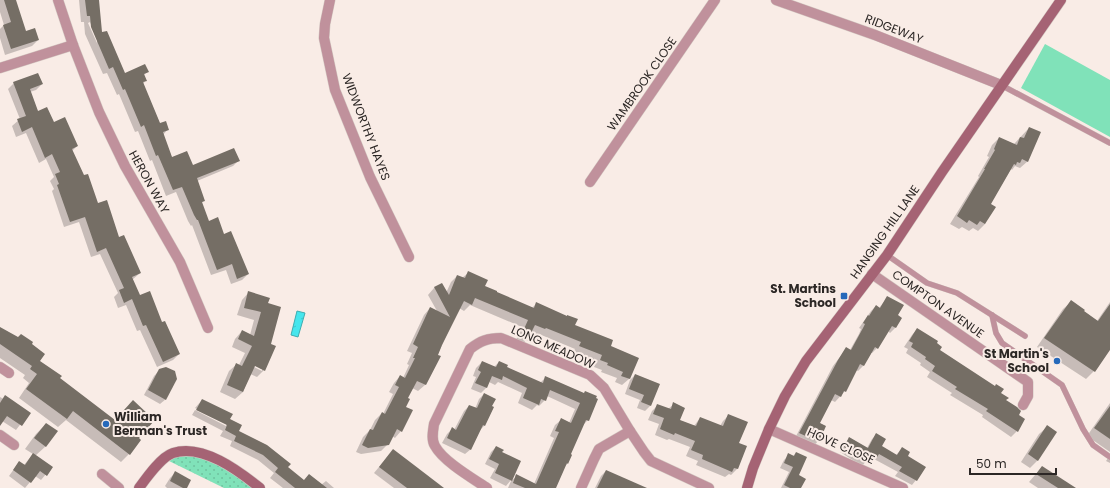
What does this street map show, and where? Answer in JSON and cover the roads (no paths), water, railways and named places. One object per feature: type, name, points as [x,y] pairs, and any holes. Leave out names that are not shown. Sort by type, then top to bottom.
[{"type":"street","name":"HERON WAY","points":[[58,0],[73,45],[99,112],[124,166],[180,262],[208,328]]},
{"type":"street","name":"WIDWORTHY HAYES","points":[[330,0],[324,24],[324,38],[335,90],[370,177],[409,257]]},
{"type":"street","name":"WAMBROOK CLOSE","points":[[590,182],[715,0]]},
{"type":"street","name":"RIDGEWAY","points":[[776,0],[875,35],[1001,85]]},
{"type":"street","name":"HANGING HILL LANE","points":[[747,488],[753,468],[769,429],[785,396],[806,361],[887,255],[1001,85],[1061,0]]},
{"type":"street","points":[[0,68],[73,45]]},
{"type":"street","name":"COMPTON AVENUE","points":[[872,274],[1028,382],[1028,396],[1023,405]]},
{"type":"street","name":"LONG MEADOW","points":[[486,488],[445,458],[434,446],[432,436],[434,424],[470,349],[480,341],[492,338],[502,338],[590,375],[604,388],[630,431],[651,461],[709,488]]},
{"type":"street","points":[[0,367],[9,373]]},
{"type":"street","name":"HOVE CLOSE","points":[[769,429],[903,488]]},
{"type":"street","points":[[581,488],[599,450],[630,431]]},
{"type":"street","points":[[0,435],[14,445]]},
{"type":"street","points":[[139,488],[157,465],[173,453],[192,450],[220,461],[244,475],[260,488]]},
{"type":"street","points":[[102,474],[120,488]]},
{"type":"lane","points":[[1001,85],[1110,143]]},
{"type":"lane","points":[[887,255],[927,283],[957,292],[1025,336]]},
{"type":"lane","points":[[992,315],[996,333],[1002,344],[1062,385],[1083,429],[1093,445],[1110,457]]},
{"type":"water","points":[[297,311],[305,313],[298,337],[291,335]]},
{"type":"place","name":"St. Martins School","points":[[844,296]]},
{"type":"place","name":"St Martin's School","points":[[1057,361]]},
{"type":"place","name":"William Berman's Trust","points":[[106,424]]}]
